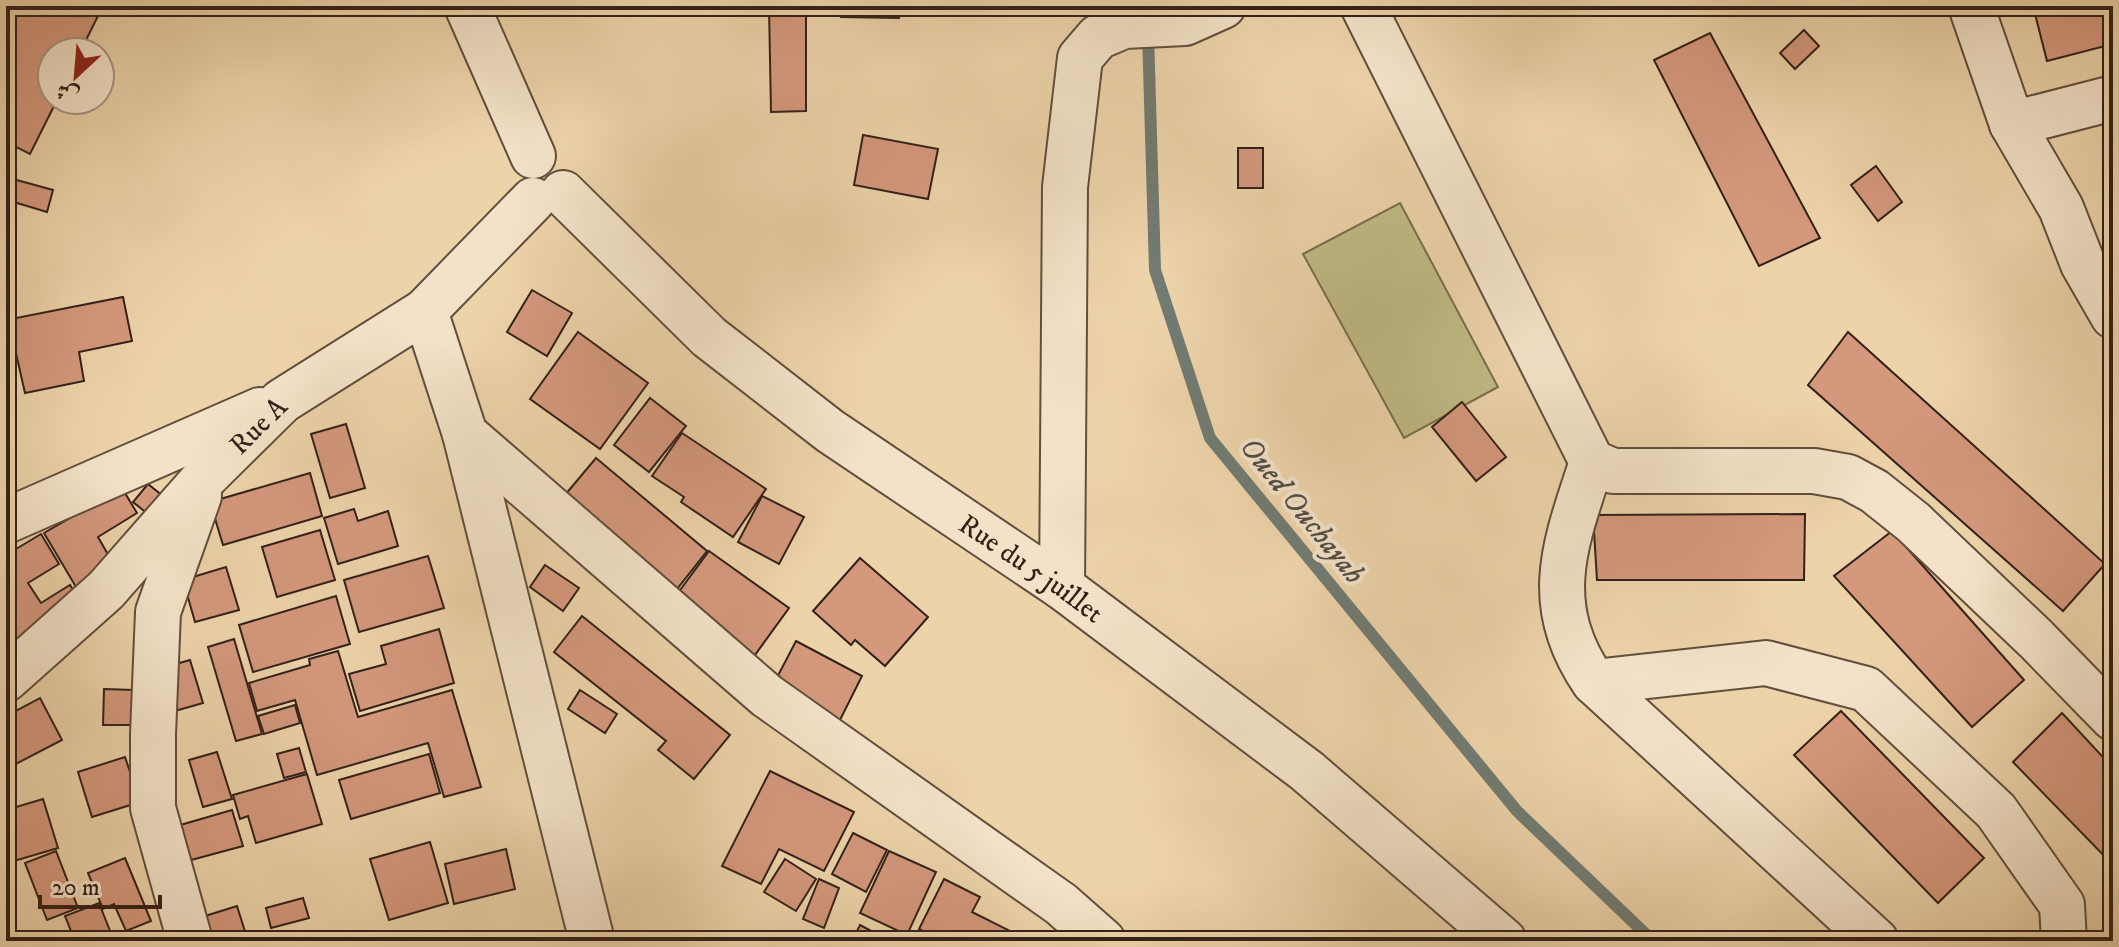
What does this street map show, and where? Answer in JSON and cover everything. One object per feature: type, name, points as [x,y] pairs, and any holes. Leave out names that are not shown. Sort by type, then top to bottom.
[{"type":"street","points":[[467,6],[533,156],[520,172],[520,183],[548,197]]},
{"type":"street","points":[[1363,6],[1592,462],[1613,471],[1814,471],[1848,477],[1874,491],[1913,522],[2036,639],[2113,718]]},
{"type":"street","points":[[1971,6],[2012,124],[2061,208],[2098,258],[2113,316]]},
{"type":"street","points":[[1062,587],[1065,187],[1080,58],[1098,37],[1124,26],[1204,14]]},
{"type":"street","points":[[2012,124],[2113,98]]},
{"type":"street","name":"Rue du 5 juillet","points":[[548,197],[709,337],[830,431],[1062,587],[1307,771],[1504,941]]},
{"type":"street","name":"Rue A","points":[[6,679],[106,590],[207,475],[282,401],[425,311],[548,197]]},
{"type":"street","points":[[425,311],[465,434],[592,941]]},
{"type":"street","points":[[6,521],[282,401]]},
{"type":"street","points":[[465,434],[767,696],[1061,904],[1103,941]]},
{"type":"street","points":[[1592,462],[1566,541],[1559,581],[1562,613],[1575,655],[1594,682],[1876,941]]},
{"type":"street","points":[[190,941],[153,808],[156,657],[158,612],[207,475]]},
{"type":"street","points":[[1594,682],[1766,663],[1866,689],[1996,811],[2062,905],[2064,941]]},
{"type":"shaded area","points":[[1400,203],[1498,387],[1404,438],[1303,254]]},
{"type":"building","points":[[6,6],[103,6],[88,36],[36,36],[36,116],[49,116],[30,154],[6,142]]},
{"type":"building","points":[[841,6],[900,6],[899,18],[841,17]]},
{"type":"building","points":[[936,6],[968,6],[968,14],[936,13]]},
{"type":"building","points":[[2033,6],[2113,6],[2113,44],[2047,61]]},
{"type":"building","points":[[769,7],[806,7],[806,111],[771,112]]},
{"type":"building","points":[[1804,30],[1819,46],[1795,69],[1780,53]]},
{"type":"building","points":[[1710,33],[1820,238],[1759,266],[1654,60]]},
{"type":"building","points":[[863,135],[938,149],[928,199],[854,185]]},
{"type":"building","points":[[1238,148],[1263,148],[1263,188],[1238,188]]},
{"type":"building","points":[[1876,166],[1902,202],[1878,221],[1851,185]]},
{"type":"building","points":[[13,179],[53,190],[47,212],[7,200]]},
{"type":"building","points":[[532,290],[572,313],[547,356],[507,332]]},
{"type":"building","points":[[123,297],[132,341],[79,352],[84,381],[25,393],[13,340],[8,341],[6,320]]},
{"type":"building","points":[[578,332],[648,383],[600,449],[530,399]]},
{"type":"building","points":[[1848,332],[2105,564],[2063,611],[1808,385]]},
{"type":"building","points":[[650,398],[686,426],[649,472],[614,445]]},
{"type":"building","points":[[1462,402],[1506,457],[1476,481],[1432,427]]},
{"type":"building","points":[[346,424],[365,488],[330,498],[311,434]]},
{"type":"building","points":[[682,433],[766,489],[733,537],[681,502],[684,497],[652,476]]},
{"type":"building","points":[[596,458],[707,551],[677,589],[565,495]]},
{"type":"building","points":[[310,473],[322,516],[223,545],[210,502]]},
{"type":"building","points":[[148,484],[169,501],[154,519],[133,502]]},
{"type":"building","points":[[122,488],[137,513],[98,537],[114,565],[76,587],[44,533]]},
{"type":"building","points":[[762,496],[804,517],[779,564],[738,542]]},
{"type":"building","points":[[354,509],[358,521],[388,511],[398,546],[338,564],[324,518]]},
{"type":"building","points":[[1805,514],[1804,580],[1597,580],[1593,515]]},
{"type":"building","points":[[320,530],[335,580],[277,597],[262,547]]},
{"type":"building","points":[[1892,531],[2024,680],[1972,727],[1834,576]]},
{"type":"building","points":[[41,534],[59,564],[28,583],[41,603],[70,585],[82,605],[6,652],[6,555]]},
{"type":"building","points":[[709,551],[789,608],[752,659],[672,601]]},
{"type":"building","points":[[428,556],[444,608],[359,632],[344,580]]},
{"type":"building","points":[[860,558],[928,617],[885,666],[855,640],[851,645],[813,611]]},
{"type":"building","points":[[545,565],[579,588],[563,611],[530,587]]},
{"type":"building","points":[[226,567],[239,610],[195,622],[183,580]]},
{"type":"building","points":[[336,596],[350,644],[253,672],[239,625]]},
{"type":"building","points":[[582,616],[730,735],[694,779],[658,750],[666,741],[554,652]]},
{"type":"building","points":[[439,629],[454,683],[360,711],[349,674],[386,664],[381,646]]},
{"type":"building","points":[[234,639],[262,734],[236,741],[208,647]]},
{"type":"building","points":[[796,641],[862,676],[839,722],[772,687]]},
{"type":"building","points":[[338,651],[358,717],[452,690],[481,787],[444,797],[428,743],[317,775],[295,700],[257,711],[249,683],[310,665],[309,659]]},
{"type":"building","points":[[190,660],[203,703],[175,711],[162,668]]},
{"type":"building","points":[[104,689],[133,690],[133,725],[103,725]]},
{"type":"building","points":[[580,690],[617,714],[605,733],[568,709]]},
{"type":"building","points":[[40,698],[62,740],[6,769],[6,716]]},
{"type":"building","points":[[295,705],[300,723],[264,734],[258,716]]},
{"type":"building","points":[[1841,711],[1984,858],[1938,903],[1794,755]]},
{"type":"building","points":[[2062,713],[2113,768],[2113,865],[2013,762]]},
{"type":"building","points":[[299,748],[306,772],[284,778],[277,754]]},
{"type":"building","points":[[217,752],[232,799],[203,807],[189,760]]},
{"type":"building","points":[[429,754],[440,793],[351,819],[339,780]]},
{"type":"building","points":[[125,757],[140,802],[92,817],[78,772]]},
{"type":"building","points":[[770,771],[854,812],[824,871],[779,849],[761,884],[722,866]]},
{"type":"building","points":[[307,774],[322,824],[256,843],[248,816],[240,819],[233,795]]},
{"type":"building","points":[[43,799],[58,848],[14,861],[6,834],[6,810]]},
{"type":"building","points":[[232,810],[243,846],[180,863],[170,828]]},
{"type":"building","points":[[853,833],[887,850],[866,892],[832,874]]},
{"type":"building","points":[[430,842],[448,903],[389,920],[370,859]]},
{"type":"building","points":[[506,849],[515,889],[454,904],[445,864]]},
{"type":"building","points":[[56,851],[78,908],[47,920],[25,863]]},
{"type":"building","points":[[889,851],[936,872],[907,935],[860,913]]},
{"type":"building","points":[[125,858],[151,921],[126,931],[114,904],[103,909],[88,873]]},
{"type":"building","points":[[785,859],[816,879],[796,911],[764,892]]},
{"type":"building","points":[[819,879],[839,888],[824,928],[803,919]]},
{"type":"building","points":[[944,879],[980,897],[972,912],[1030,941],[920,941],[925,932],[919,929]]},
{"type":"building","points":[[303,898],[309,918],[271,928],[266,908]]},
{"type":"building","points":[[99,903],[114,941],[75,941],[65,916]]},
{"type":"building","points":[[237,906],[248,941],[210,941],[202,917]]},
{"type":"building","points":[[860,925],[890,941],[852,941]]},
{"type":"building","points":[[501,932],[504,941],[466,941]]},
{"type":"waterway","name":"Oued Ouchayah","points":[[1148,33],[1155,270],[1210,438],[1517,811],[1653,941]]}]
